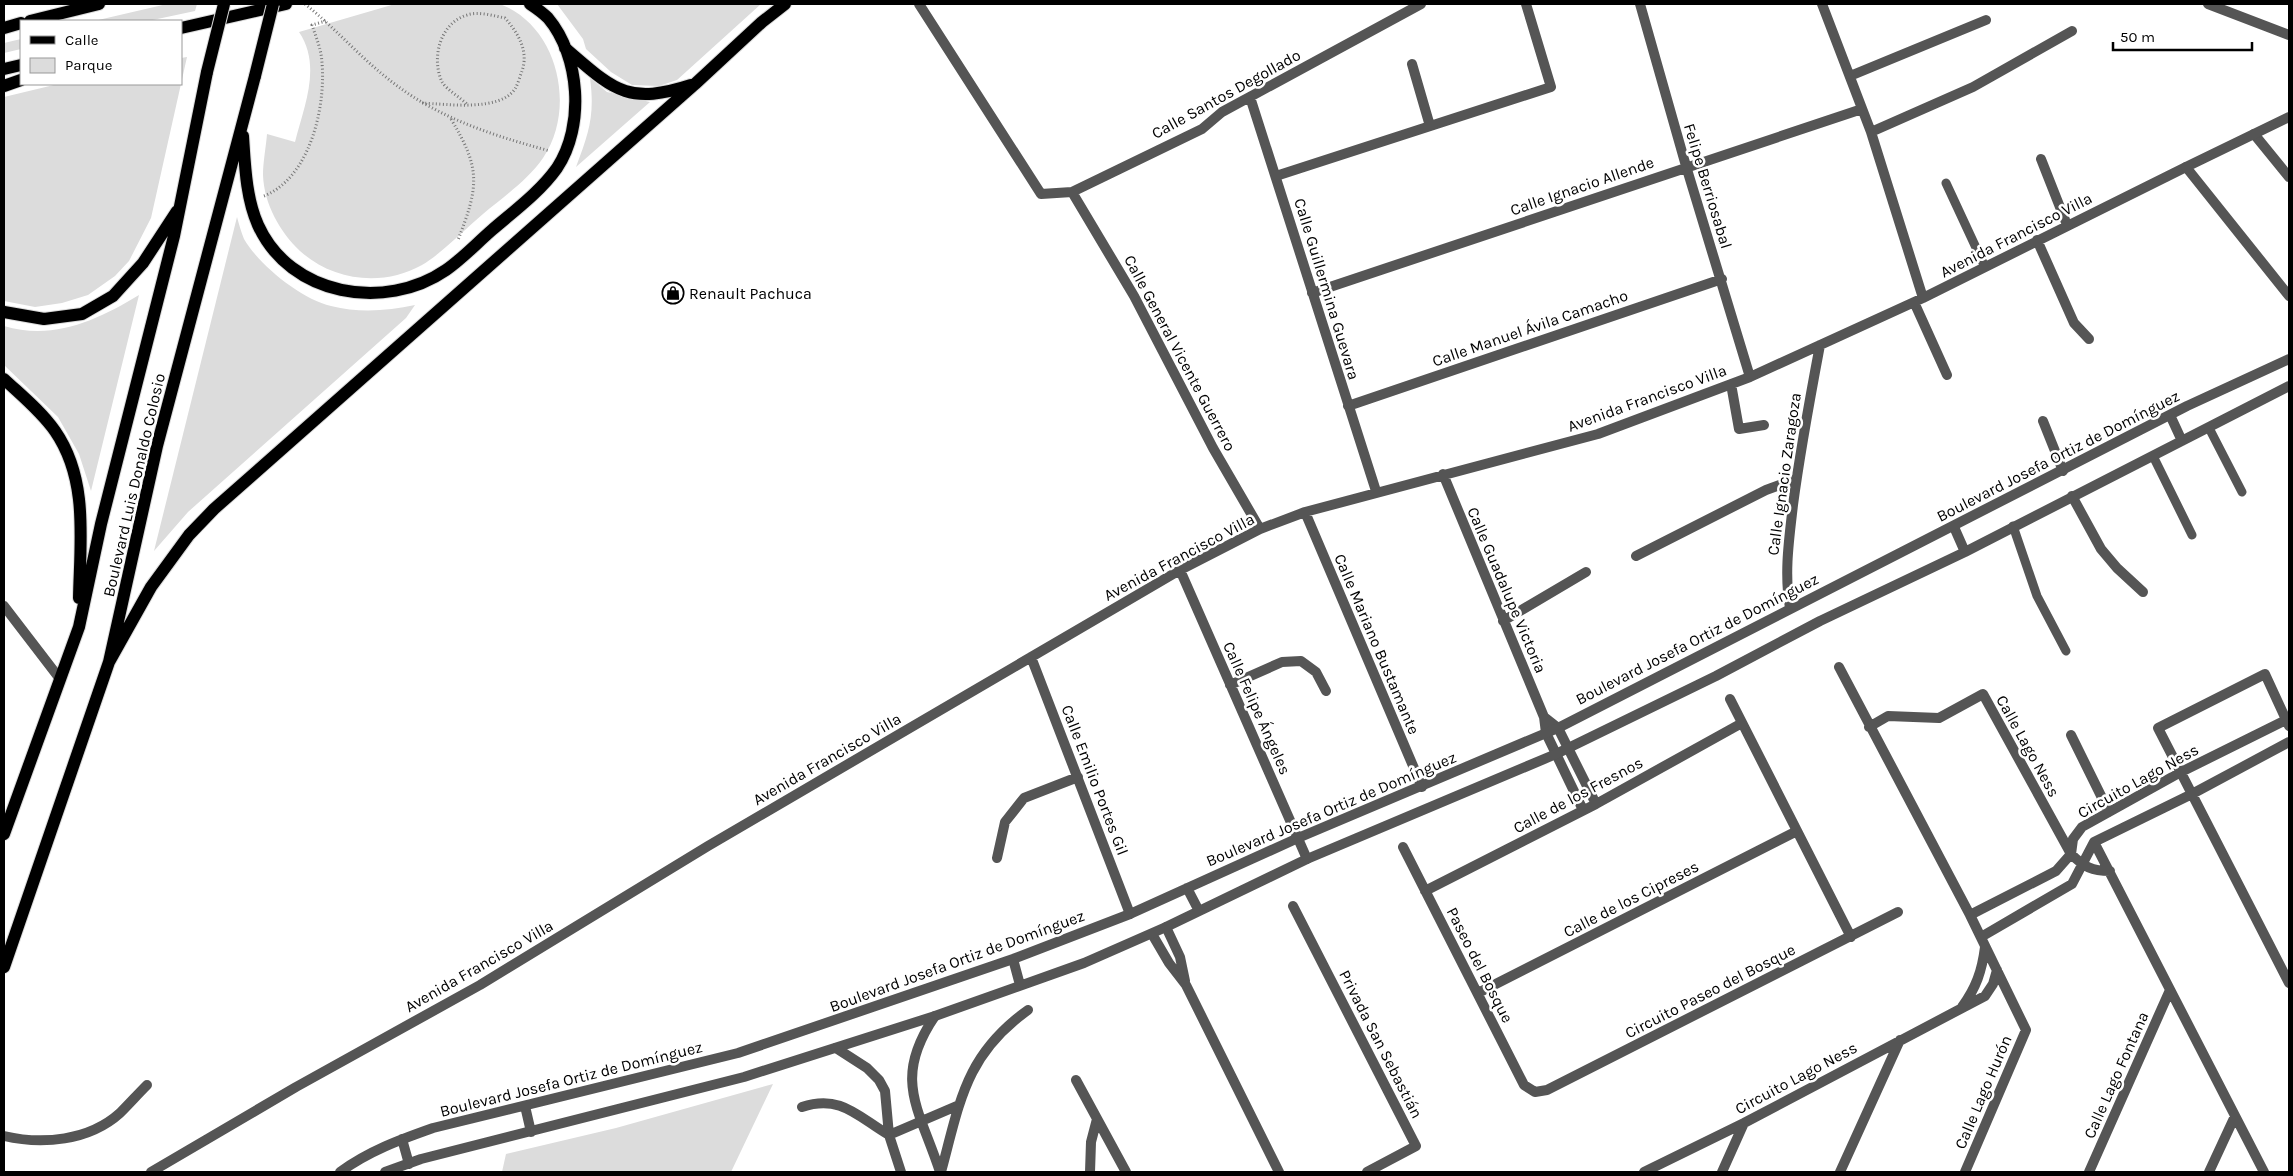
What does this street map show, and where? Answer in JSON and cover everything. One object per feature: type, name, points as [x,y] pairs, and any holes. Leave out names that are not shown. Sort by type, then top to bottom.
[{"type":"main road","points":[[34,20],[99,4]]},
{"type":"main road","name":"Boulevard Luis Donaldo Colosio","points":[[4,834],[79,627],[101,524],[181,204],[207,72],[224,4]]},
{"type":"main road","name":"Boulevard Luis Donaldo Colosio","points":[[4,967],[110,662],[158,446],[243,126],[272,4]]},
{"type":"main road","points":[[182,28],[286,4]]},
{"type":"main road","points":[[243,126],[249,200],[258,226],[272,248],[287,264],[308,279],[333,289],[361,293],[390,293],[424,282],[446,270],[541,188],[558,166],[569,141],[575,116],[574,85],[565,48],[548,18],[530,4]]},
{"type":"main road","points":[[110,662],[151,587],[189,535],[214,509],[695,84],[762,22],[786,4]]},
{"type":"main road","points":[[4,28],[20,23]]},
{"type":"main road","points":[[565,48],[608,84],[634,95],[649,96],[695,84]]},
{"type":"main road","points":[[4,69],[20,65]]},
{"type":"main road","points":[[4,86],[20,80]]},
{"type":"main road","points":[[4,312],[44,319],[82,314],[113,296],[143,263],[181,204]]},
{"type":"main road","points":[[4,379],[35,408],[55,431],[77,479],[80,517],[79,627]]},
{"type":"street","name":"Calle Santos Degollado","points":[[919,4],[1041,194],[1072,192],[1202,129],[1222,112],[1250,96],[1421,4]]},
{"type":"street","points":[[1276,176],[1550,87],[1526,4]]},
{"type":"street","name":"Felipe Berriosabal","points":[[1640,4],[1686,166],[1722,278],[1750,376]]},
{"type":"street","points":[[1822,4],[1871,132],[1918,300],[1947,375]]},
{"type":"street","points":[[2208,4],[2289,35]]},
{"type":"street","points":[[1850,76],[1986,20]]},
{"type":"street","points":[[1871,132],[1973,87],[2072,31]]},
{"type":"street","points":[[1412,64],[1430,126]]},
{"type":"street","name":"Calle Guillermina Guevara","points":[[1250,96],[1376,491]]},
{"type":"street","name":"Calle Ignacio Allende","points":[[1312,293],[1686,166],[1862,109]]},
{"type":"street","name":"Avenida Francisco Villa","points":[[151,1172],[296,1087],[480,985],[708,846],[1180,570],[1260,529],[1305,512],[1376,491],[1598,434],[1750,376],[1918,300],[2289,117]]},
{"type":"street","points":[[2254,134],[2289,177]]},
{"type":"street","points":[[2041,159],[2067,225]]},
{"type":"street","points":[[2186,167],[2289,296]]},
{"type":"street","name":"Calle General Vicente Guerrero","points":[[1072,192],[1134,296],[1213,448],[1260,529]]},
{"type":"street","points":[[2038,240],[2074,323],[2089,340]]},
{"type":"street","name":"Calle Manuel Ávila Camacho","points":[[1348,406],[1722,278]]},
{"type":"street","name":"Calle Ignacio Zaragoza","points":[[1790,608],[1786,587],[1786,556],[1796,479],[1820,345]]},
{"type":"street","name":"Boulevard Josefa Ortiz de Domínguez","points":[[340,1172],[360,1158],[402,1139],[433,1128],[738,1053],[1013,959],[1130,914],[1298,838],[1558,728],[2170,415],[2289,359]]},
{"type":"street","points":[[1730,384],[1739,429],[1764,425]]},
{"type":"street","points":[[386,1172],[409,1164],[744,1077],[934,1016],[1084,963],[1152,934],[1307,859],[1556,754],[1965,552],[2289,386]]},
{"type":"street","points":[[2170,415],[2182,441]]},
{"type":"street","points":[[2043,421],[2062,471]]},
{"type":"street","name":"Calle Guadalupe Victoria","points":[[1443,474],[1544,717],[1546,733],[1583,810]]},
{"type":"street","points":[[1636,556],[1766,490],[1796,479]]},
{"type":"street","points":[[2072,496],[2101,549],[2116,568],[2143,592]]},
{"type":"street","name":"Calle Mariano Bustamante","points":[[1305,512],[1422,787]]},
{"type":"street","points":[[1954,527],[1965,552]]},
{"type":"street","name":"Calle Felipe Ángeles","points":[[1180,570],[1307,859]]},
{"type":"street","points":[[1503,621],[1586,572]]},
{"type":"street","points":[[4,606],[60,679]]},
{"type":"street","name":"Calle Emilio Portes Gil","points":[[1032,656],[1130,914]]},
{"type":"street","points":[[1230,685],[1282,662],[1301,660],[1316,672],[1326,691]]},
{"type":"street","points":[[1839,667],[1970,915],[1996,970]]},
{"type":"street","points":[[2288,723],[2265,674],[2158,728],[2289,983]]},
{"type":"street","name":"Calle Lago Ness","points":[[1869,726],[1888,716],[1939,718],[1983,694],[2071,854],[2092,871],[2110,871]]},
{"type":"street","points":[[1730,698],[1851,937]]},
{"type":"street","name":"Calle Guadalupe Victoria","points":[[1544,717],[1558,728],[1596,804]]},
{"type":"street","name":"Calle de los Fresnos","points":[[1426,891],[1596,804],[1742,723]]},
{"type":"street","name":"Circuito Lago Ness","points":[[1970,915],[2056,871],[2071,854],[2073,839],[2082,827],[2181,772],[2288,723]]},
{"type":"street","points":[[2071,735],[2109,812]]},
{"type":"street","name":"Circuito Lago Ness","points":[[1983,942],[2072,884],[2094,842],[2192,794],[2289,742]]},
{"type":"street","points":[[997,858],[1005,822],[1024,798],[1078,777]]},
{"type":"street","name":"Calle de los Cipreses","points":[[1478,993],[1797,830]]},
{"type":"street","name":"Circuito Lago Ness","points":[[2094,842],[2264,1172]]},
{"type":"street","name":"Paseo del Bosque","points":[[1403,847],[1524,1085],[1535,1092]]},
{"type":"street","points":[[1187,888],[1199,910]]},
{"type":"street","name":"Privada San Sebastián","points":[[1293,906],[1416,1146],[1367,1172]]},
{"type":"street","name":"Circuito Paseo del Bosque","points":[[1535,1092],[1547,1090],[1898,912]]},
{"type":"street","points":[[1166,927],[1180,957],[1186,984]]},
{"type":"street","points":[[1152,934],[1169,963],[1186,984],[1279,1172]]},
{"type":"street","points":[[1961,1010],[1974,991],[1982,969],[1983,942]]},
{"type":"street","points":[[1013,959],[1020,985]]},
{"type":"street","name":"Circuito Lago Ness","points":[[1644,1172],[1744,1123],[1900,1040],[1961,1010],[1985,996],[1993,984],[1996,970]]},
{"type":"street","name":"Calle Lago Hurón","points":[[1964,1172],[2026,1030],[1996,970]]},
{"type":"street","name":"Calle Lago Fontana","points":[[2089,1172],[2170,990]]},
{"type":"street","points":[[941,1172],[966,1082],[977,1061],[1008,1024],[1028,1010]]},
{"type":"street","points":[[934,1016],[922,1034],[914,1053],[911,1073],[913,1093],[941,1172]]},
{"type":"street","points":[[1840,1172],[1900,1040]]},
{"type":"street","points":[[836,1048],[867,1068],[879,1080],[886,1091],[889,1135],[901,1172]]},
{"type":"street","points":[[1076,1080],[1126,1172]]},
{"type":"street","points":[[4,1136],[24,1140],[47,1140],[86,1134],[119,1114],[147,1085]]},
{"type":"street","points":[[802,1107],[818,1102],[835,1104],[848,1109],[889,1135]]},
{"type":"street","points":[[889,1135],[959,1105]]},
{"type":"street","points":[[526,1106],[531,1132]]},
{"type":"street","points":[[2209,1172],[2235,1116]]},
{"type":"street","points":[[1090,1172],[1092,1142],[1097,1119]]},
{"type":"street","points":[[1722,1172],[1744,1123]]},
{"type":"street","points":[[402,1139],[409,1164]]},
{"type":"lane","points":[[1946,183],[1985,267]]},
{"type":"lane","points":[[2209,428],[2242,492]]},
{"type":"lane","points":[[2153,456],[2192,536]]},
{"type":"lane","points":[[2013,526],[2037,596],[2066,651]]},
{"type":"path","points":[[305,4],[326,21],[355,52],[388,80],[422,104],[482,132],[550,151]]},
{"type":"path","points":[[422,104],[468,105],[485,104],[503,98],[515,89],[523,67],[524,52],[517,32],[505,18],[484,14],[467,15],[450,25],[439,46],[436,64],[443,84],[468,105]]},
{"type":"path","points":[[249,200],[267,195],[284,184],[295,172],[304,157],[315,128],[322,95],[321,54],[312,24],[326,21]]},
{"type":"path","points":[[451,118],[465,143],[473,165],[475,187],[470,211],[457,243]]},
{"type":"green space","points":[[494,3],[500,4],[520,15],[536,30],[548,49],[556,70],[560,93],[559,116],[553,138],[543,158],[530,174],[437,254],[422,265],[407,272],[375,278],[359,278],[328,269],[313,261],[300,251],[274,217],[266,196],[263,175],[267,134],[295,142],[309,86],[310,72],[306,45],[299,32],[395,4]]},
{"type":"green space","points":[[167,4],[197,4],[195,11],[153,20],[98,20]]},
{"type":"green space","points":[[557,4],[761,4],[677,80],[659,86],[632,85],[611,72],[586,49],[583,39]]},
{"type":"green space","points":[[20,39],[20,49],[4,53],[4,43]]},
{"type":"green space","points":[[187,57],[182,80],[182,58]]},
{"type":"green space","points":[[590,78],[607,92],[650,102],[576,167],[590,124],[592,103]]},
{"type":"green space","points":[[54,85],[181,85],[151,218],[129,261],[115,276],[88,295],[62,303],[35,307],[4,301],[4,97]]},
{"type":"green space","points":[[237,217],[244,239],[270,270],[294,289],[319,302],[352,310],[384,310],[415,305],[406,318],[188,512],[154,551]]},
{"type":"green space","points":[[139,295],[91,491],[79,454],[58,417],[4,365],[4,326],[40,331],[74,326],[108,312]]},
{"type":"green space","points":[[773,1084],[731,1172],[502,1172],[506,1154],[616,1128]]},
{"type":"place","name":"Renault Pachuca","points":[[673,293]]}]
